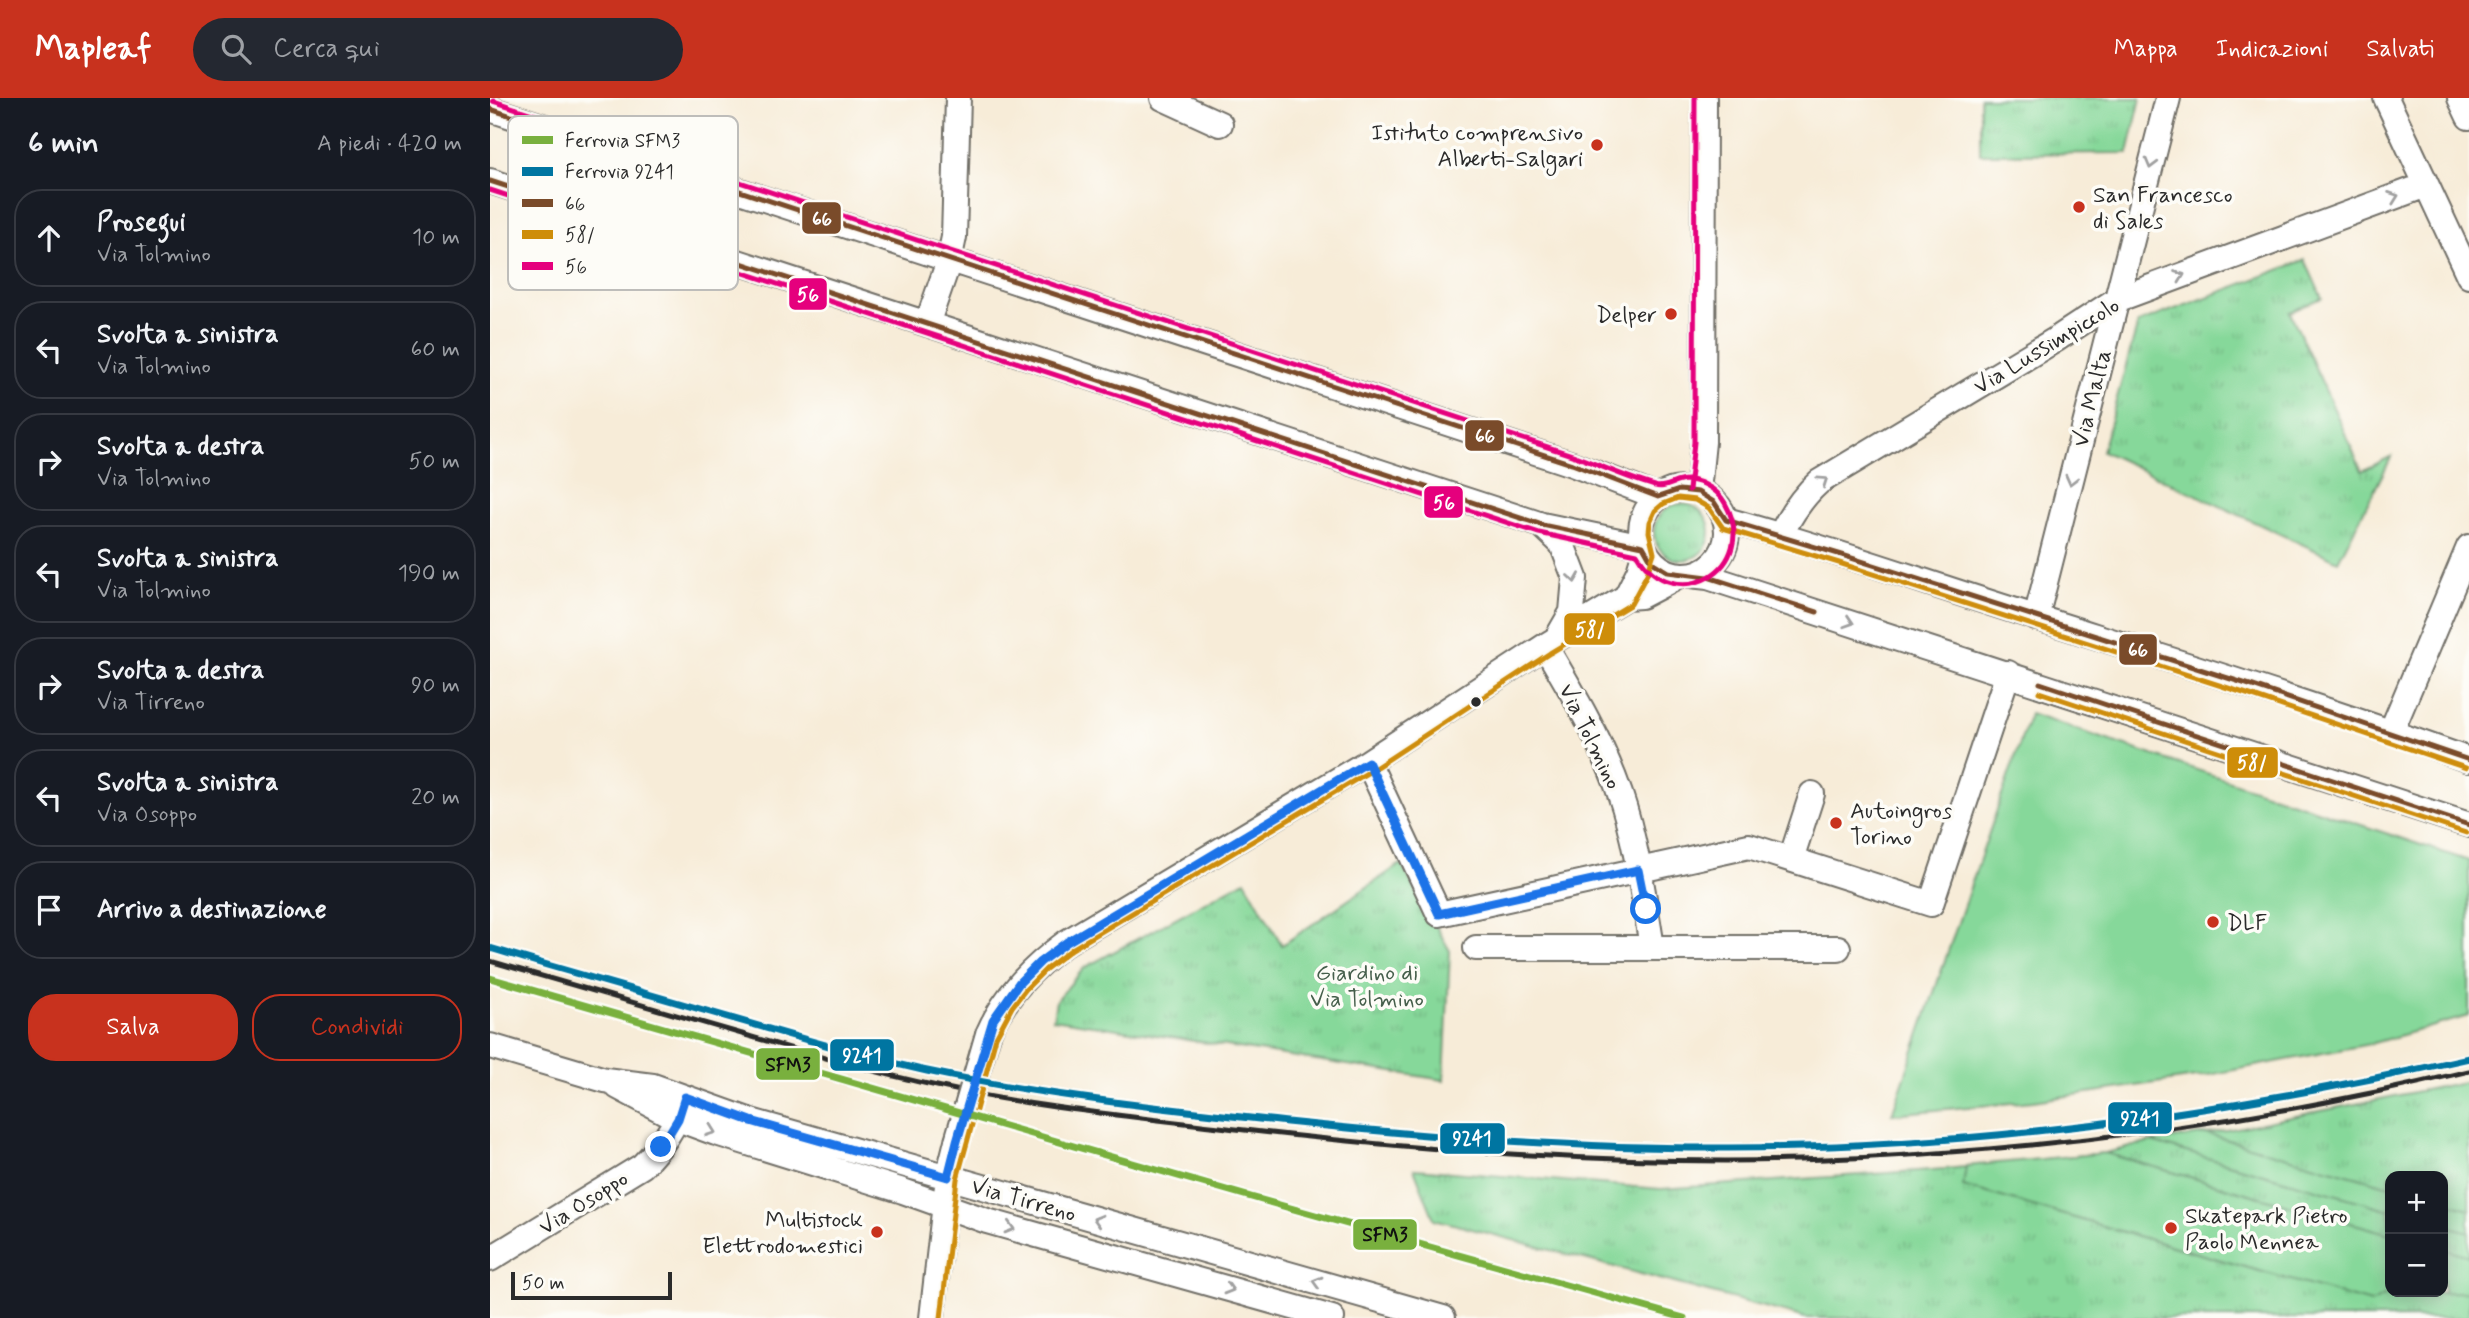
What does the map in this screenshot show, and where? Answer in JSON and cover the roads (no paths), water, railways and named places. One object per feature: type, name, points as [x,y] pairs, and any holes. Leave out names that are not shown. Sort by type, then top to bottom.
[{"type":"street","points":[[927,324],[949,261],[954,237],[958,98]]},
{"type":"street","points":[[1163,98],[1220,124]]},
{"type":"street","points":[[1698,491],[1703,442],[1704,98]]},
{"type":"street","name":"Via Malta","points":[[2036,618],[2168,98]]},
{"type":"street","points":[[2386,98],[2469,276]]},
{"type":"street","points":[[2460,98],[2469,117]]},
{"type":"street","points":[[490,109],[511,116]]},
{"type":"street","points":[[490,181],[508,187]]},
{"type":"street","name":"Via Lussimpiccolo","points":[[1781,534],[1794,510],[1819,482],[2055,340],[2116,300],[2426,185]]},
{"type":"street","points":[[738,191],[1561,460],[1658,497]]},
{"type":"street","points":[[738,262],[1542,525],[1644,549]]},
{"type":"street","points":[[932,1318],[948,1177],[957,1141],[993,1020],[1019,983],[1040,962],[1067,942],[1368,762],[1551,642],[1626,597],[1641,596],[1685,575],[1707,568],[1722,552],[1726,542],[1726,520],[1715,502],[1698,491],[1677,489],[1658,497],[1648,506],[1642,519],[1640,533],[1644,549],[1652,562],[1662,570],[1685,575],[1707,577],[1731,584],[2469,825]]},
{"type":"street","points":[[1726,520],[1781,534],[2391,732],[2469,760]]},
{"type":"street","points":[[1542,525],[1562,544],[1575,578],[1572,612],[1551,642]]},
{"type":"street","points":[[2391,732],[2469,547]]},
{"type":"street","points":[[1626,597],[1639,571],[1644,549]]},
{"type":"street","name":"Via Tolmino","points":[[1551,642],[1607,760],[1621,797],[1652,947]]},
{"type":"street","points":[[1368,762],[1439,914],[1749,846],[1931,904],[2008,673]]},
{"type":"street","points":[[1791,859],[1812,794]]},
{"type":"street","points":[[1476,948],[1838,948]]},
{"type":"street","name":"Via Tirreno","points":[[490,1046],[605,1080],[682,1108],[751,1121],[1443,1318]]},
{"type":"street","name":"Via Tirreno","points":[[682,1108],[716,1133],[987,1221],[1332,1318]]},
{"type":"street","name":"Via Osoppo","points":[[490,1259],[642,1166],[661,1147],[682,1108]]},
{"type":"railway","points":[[490,961],[839,1062],[974,1094],[1236,1129],[1518,1155],[1729,1161],[1969,1151],[2221,1121],[2387,1090],[2469,1071]]},
{"type":"rail line","name":"9241","points":[[490,948],[839,1049],[971,1080],[1106,1101],[1242,1117],[1508,1141],[1729,1148],[1916,1142],[2009,1134],[2194,1111],[2378,1078],[2469,1058]]},
{"type":"rail line","name":"SFM3","points":[[490,978],[1251,1197],[1684,1318]]},
{"type":"place","name":"Istituto comprensivo Alberti-Salgari","points":[[1597,145]]},
{"type":"place","name":"San Francesco di Sales","points":[[2079,207]]},
{"type":"place","name":"Delper","points":[[1671,314]]},
{"type":"place","name":"Autoingros Torino","points":[[1836,823]]},
{"type":"place","name":"DLF","points":[[2213,922]]},
{"type":"place","name":"Skatepark Pietro Paolo Mennea","points":[[2171,1228]]},
{"type":"place","name":"Multistock Elettrodomestici","points":[[877,1232]]},
{"type":"park label","name":"Giardino di Via Tolmino","points":[[1367,985]]}]
